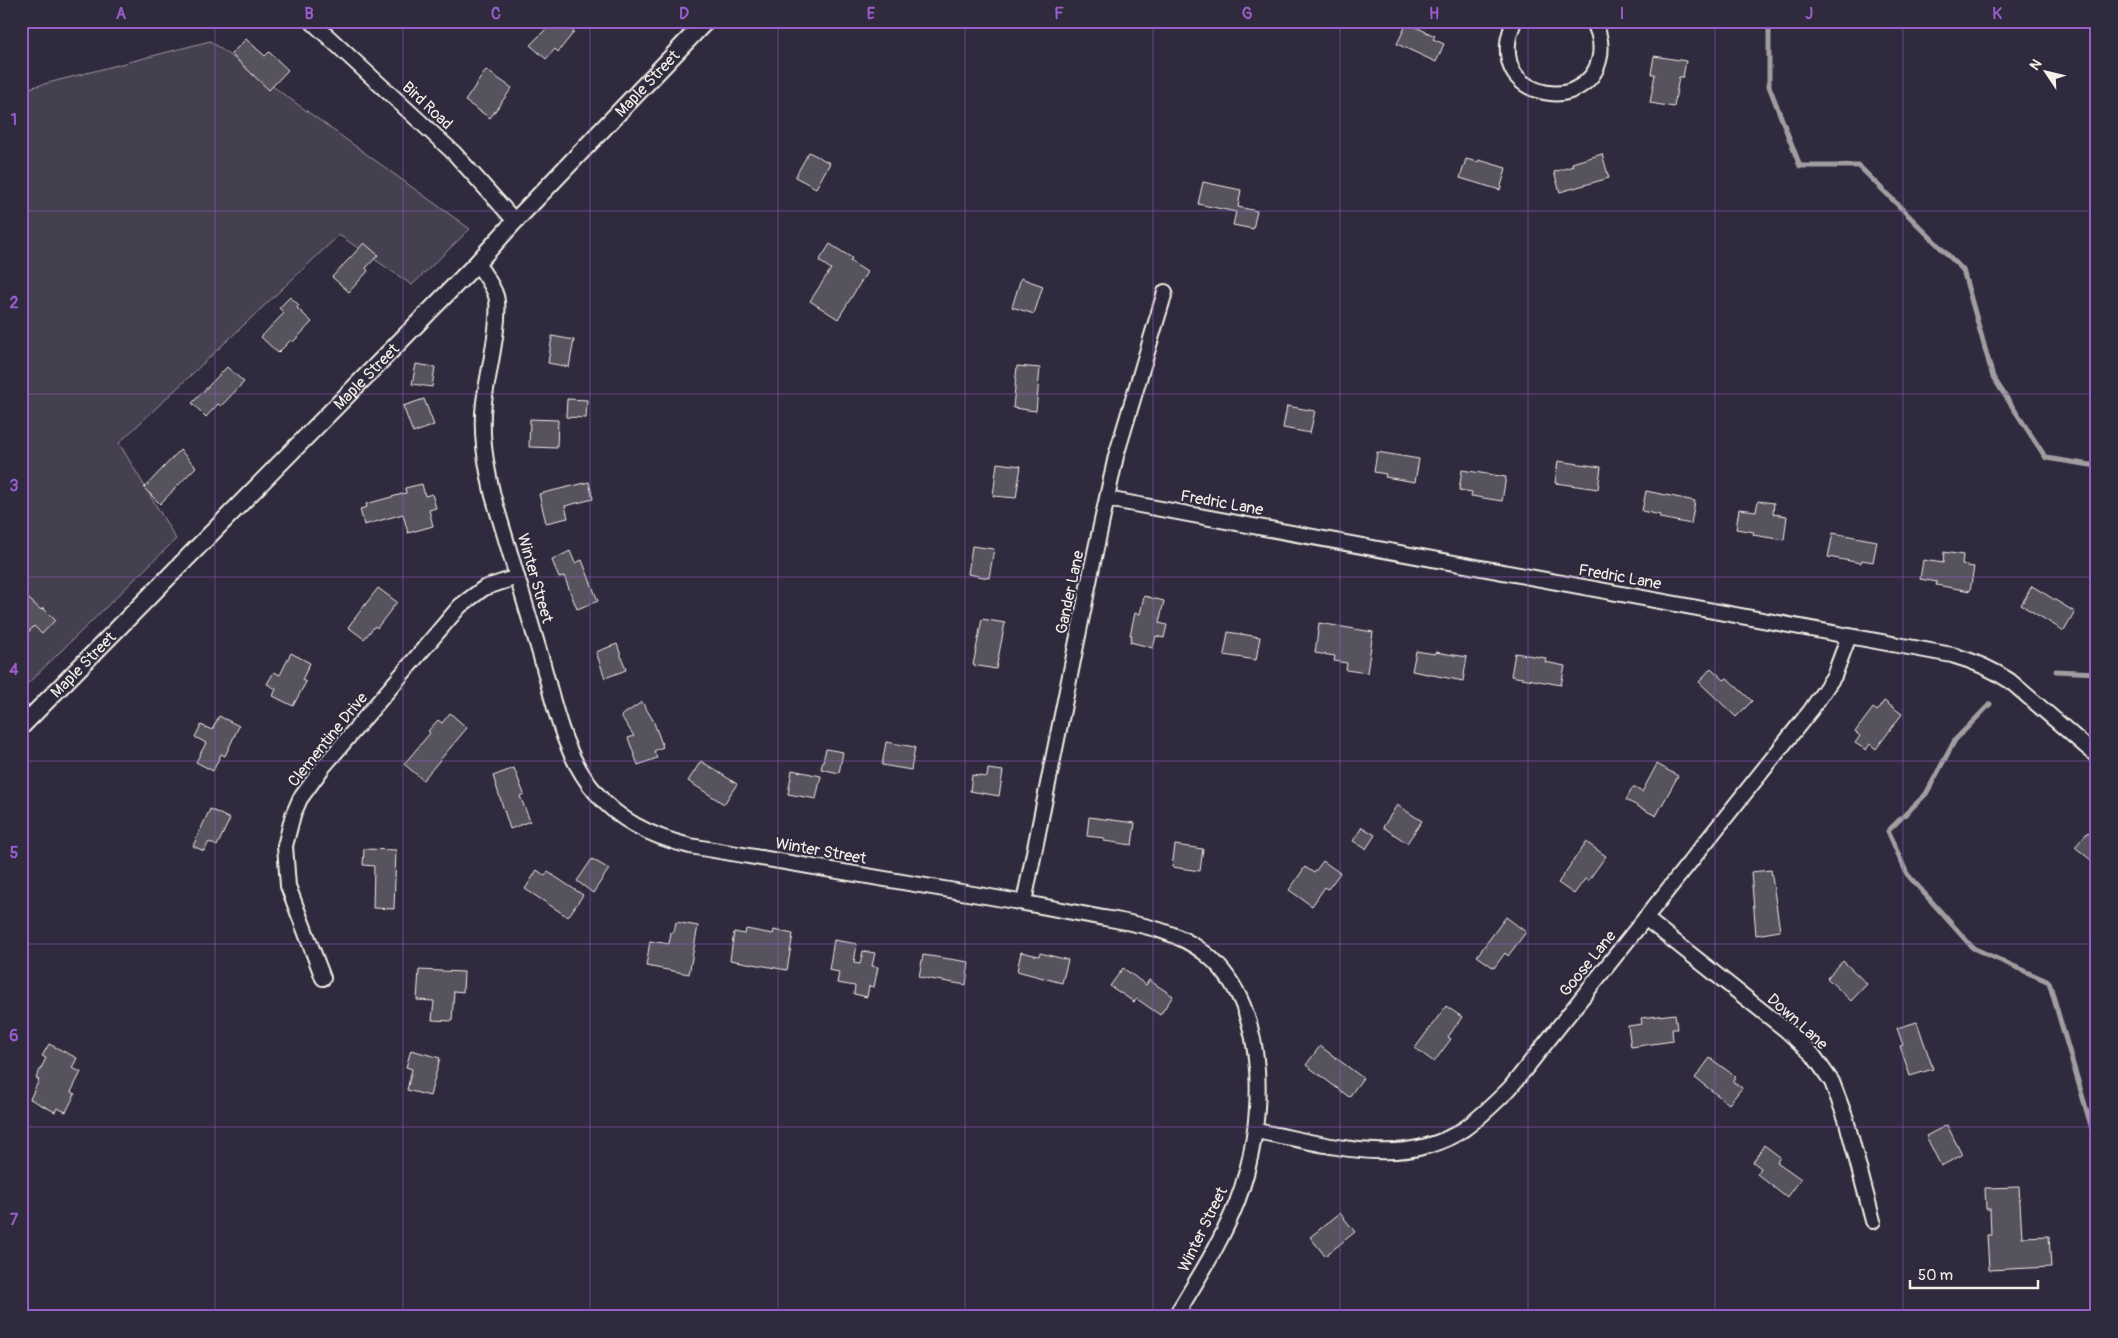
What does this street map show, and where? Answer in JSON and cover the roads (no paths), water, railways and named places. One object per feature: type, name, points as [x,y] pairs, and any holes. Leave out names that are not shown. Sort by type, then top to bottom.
[{"type":"street","name":"Bird Road","points":[[311,21],[454,153],[515,221]]},
{"type":"street","name":"Maple Street","points":[[21,727],[477,263],[706,21]]},
{"type":"street","points":[[1514,21],[1508,42],[1509,63],[1516,76],[1529,87],[1544,92],[1560,93],[1577,88],[1592,75],[1600,60],[1602,45],[1599,32],[1593,21]]},
{"type":"street","name":"Winter Street","points":[[477,263],[496,297],[496,322],[484,404],[485,457],[493,496],[564,738],[583,776],[602,800],[638,828],[654,836],[690,846],[1024,902],[1146,926],[1184,940],[1206,954],[1236,989],[1248,1018],[1255,1054],[1257,1090],[1256,1131],[1244,1180],[1228,1223],[1175,1317]]},
{"type":"street","name":"Gander Lane","points":[[1024,902],[1116,456],[1165,292]]},
{"type":"street","name":"Fredric Lane","points":[[1107,499],[1952,655],[1974,661],[1994,670],[2025,693],[2097,756]]},
{"type":"street","name":"Clementine Drive","points":[[323,978],[292,900],[286,874],[285,846],[288,831],[300,799],[323,767],[460,606],[484,588],[517,577]]},
{"type":"street","name":"Goose Lane","points":[[1256,1131],[1369,1152],[1408,1151],[1424,1148],[1463,1130],[1486,1112],[1510,1088],[1811,710],[1834,676],[1849,636]]},
{"type":"street","name":"Down Lane","points":[[1645,918],[1786,1030],[1813,1055],[1832,1082],[1846,1119],[1873,1221]]},
{"type":"waterway","points":[[1769,21],[1769,86],[1800,166],[1859,166],[1963,270],[1993,377],[2046,458],[2097,466]]},
{"type":"waterway","points":[[2056,671],[2097,673]]},
{"type":"waterway","points":[[1990,704],[1955,740],[1926,794],[1888,831],[1907,874],[1973,948],[2049,982],[2097,1146]]}]
